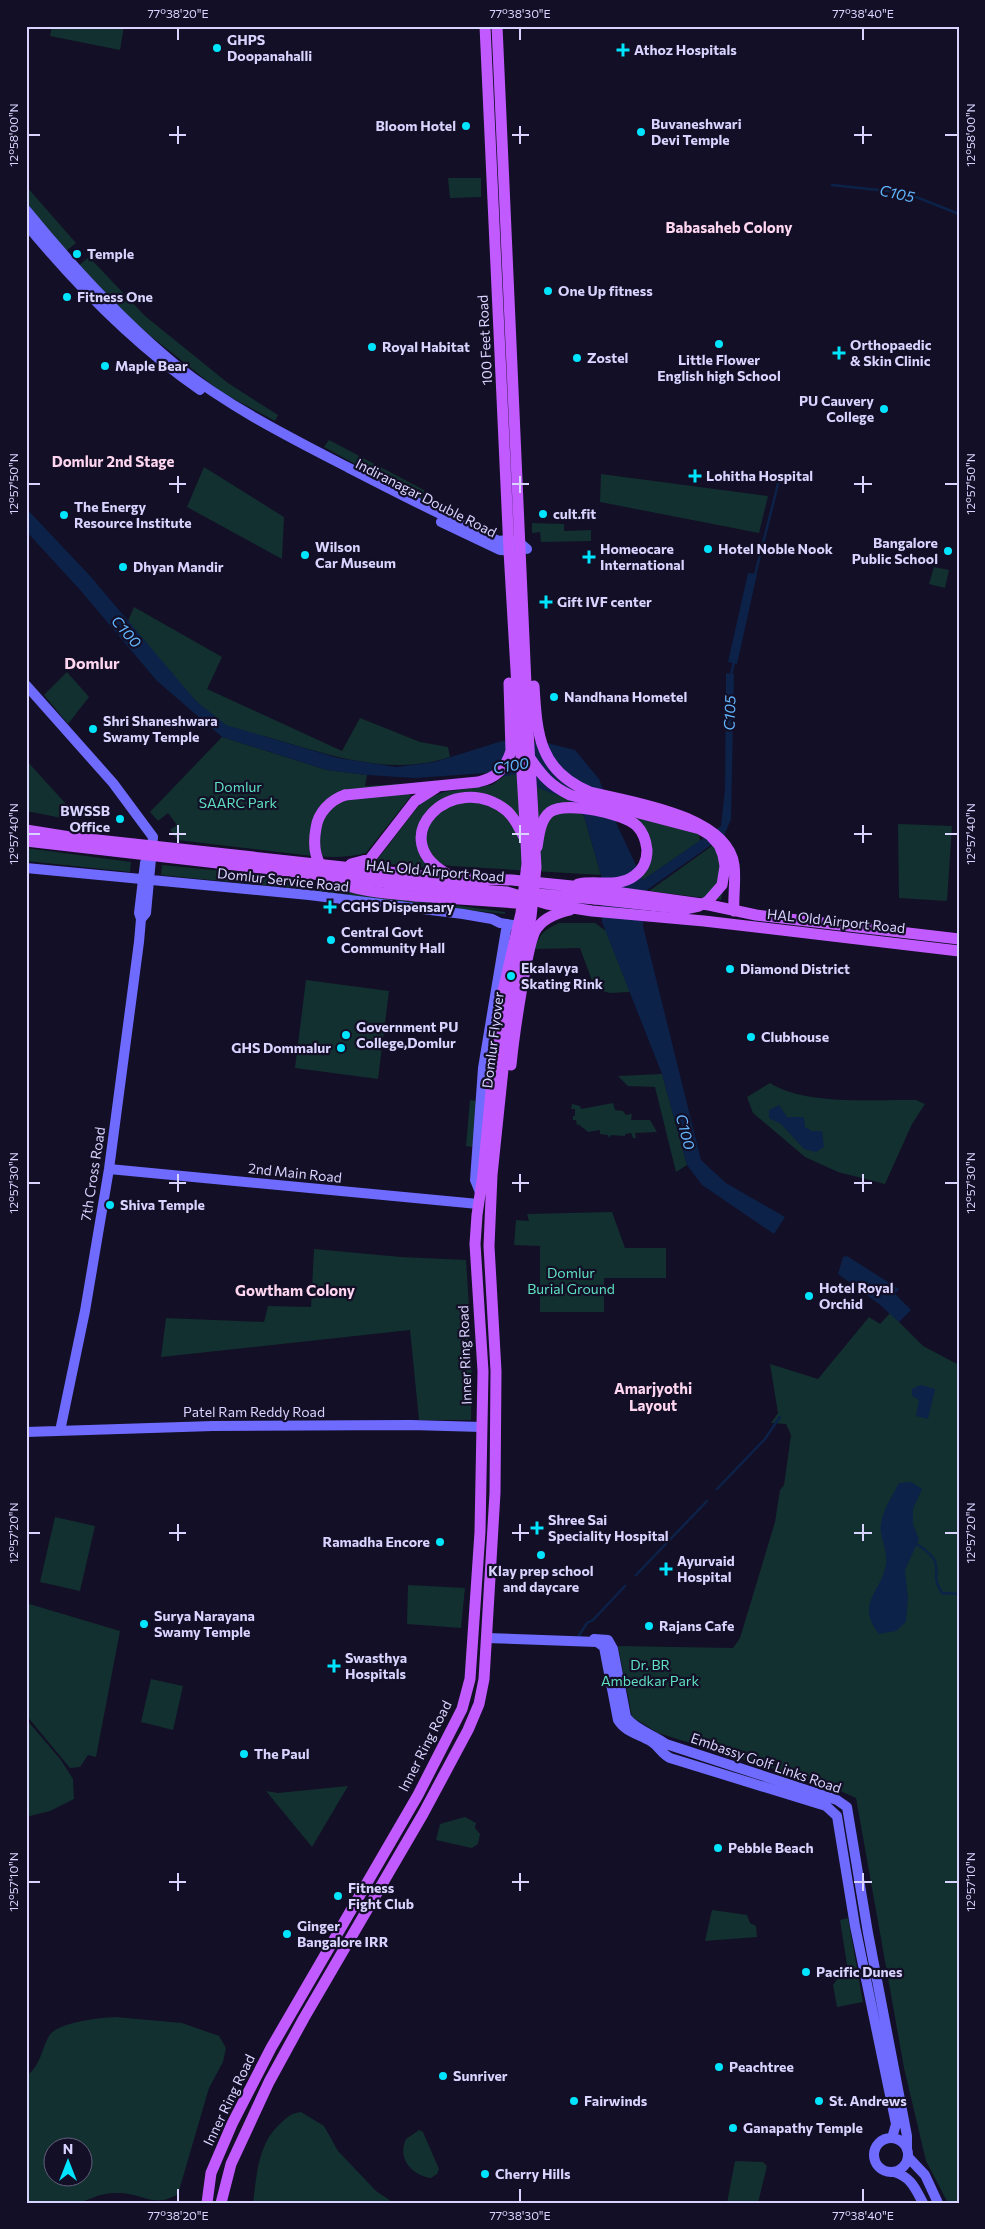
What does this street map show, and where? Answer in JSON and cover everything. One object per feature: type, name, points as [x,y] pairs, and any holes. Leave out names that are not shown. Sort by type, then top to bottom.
[{"type":"main road","name":"100 Feet Road","points":[[485,26],[509,545],[519,652]]},
{"type":"main road","name":"100 Feet Road","points":[[497,26],[521,547],[519,652]]},
{"type":"main road","name":"Domlur Flyover","points":[[486,1193],[504,991],[522,913],[526,864],[519,733],[519,652]]},
{"type":"main road","points":[[547,904],[416,896],[352,888],[338,883],[323,871],[314,849],[318,819],[327,807],[345,795],[478,782],[497,775],[507,762],[519,733],[508,664],[519,652],[532,661],[539,738],[548,758],[567,779],[578,787],[678,816],[716,835],[734,865],[734,911]]},
{"type":"main road","name":"Domlur Flyover","points":[[500,1049],[531,917],[535,856],[530,758],[519,733]]},
{"type":"main road","points":[[507,892],[596,890],[685,909],[699,906],[717,893],[722,885],[725,866],[720,845],[700,829],[570,795],[549,784],[530,758]]},
{"type":"main road","points":[[332,866],[362,862],[376,853],[415,801],[440,785]]},
{"type":"main road","points":[[452,877],[430,864],[422,843],[423,828],[436,808],[450,800],[479,799],[494,803],[513,818],[526,841]]},
{"type":"main road","points":[[535,856],[543,820],[550,812],[576,807],[629,820],[637,826],[646,841],[647,854],[643,868],[634,877],[596,890]]},
{"type":"main road","name":"HAL Old Airport Road","points":[[26,830],[151,851],[399,884],[507,892],[547,904],[574,909],[959,950]]},
{"type":"main road","name":"HAL Old Airport Road","points":[[26,841],[572,886],[709,905],[734,911],[959,939]]},
{"type":"main road","points":[[486,1193],[499,1179],[516,1024],[536,928],[551,915],[574,909]]},
{"type":"main road","name":"Inner Ring Road","points":[[206,2203],[211,2173],[232,2124],[271,2048],[418,1795],[462,1709],[470,1679],[474,1642],[480,1532],[483,1356],[475,1244],[478,1204],[486,1193]]},
{"type":"main road","name":"Inner Ring Road","points":[[221,2203],[231,2164],[285,2051],[392,1869],[468,1730],[479,1704],[484,1679],[492,1550],[496,1371],[486,1193]]},
{"type":"street","name":"Indiranagar Double Road","points":[[26,210],[134,329],[177,365],[217,394],[277,431],[430,510],[499,541],[521,547]]},
{"type":"street","name":"Indiranagar Double Road","points":[[26,224],[73,280],[131,335],[173,372],[214,400],[274,436],[431,517],[500,550],[509,545]]},
{"type":"street","points":[[26,685],[113,783],[150,832],[153,836],[151,851]]},
{"type":"street","name":"7th Cross Road","points":[[60,1431],[84,1311],[109,1169],[141,919],[139,912],[146,879],[145,863],[151,851]]},
{"type":"street","name":"Domlur Service Road","points":[[26,868],[146,879],[464,914],[507,924],[536,928]]},
{"type":"street","points":[[486,1193],[475,1180],[483,1068],[507,924]]},
{"type":"street","name":"2nd Main Road","points":[[109,1169],[478,1204]]},
{"type":"street","name":"Patel Ram Reddy Road","points":[[26,1432],[213,1426],[411,1424],[482,1427]]},
{"type":"street","name":"Embassy Golf Links Road","points":[[486,1638],[581,1642],[597,1638],[613,1649],[626,1717],[653,1738],[666,1744],[837,1800],[847,1807],[868,1933],[907,2136],[907,2153]]},
{"type":"street","name":"Embassy Golf Links Road","points":[[653,1738],[664,1755],[670,1758],[826,1806],[837,1816],[855,1926],[896,2124],[892,2138]]},
{"type":"street","points":[[923,2203],[912,2182],[905,2175],[879,2167],[874,2157],[877,2146],[881,2141],[892,2138],[901,2141],[907,2153],[924,2175],[938,2203]]},
{"type":"street","points":[[894,2172],[904,2167],[907,2153]]},
{"type":"green space","points":[[52,26],[124,26],[120,50],[50,36]]},
{"type":"green space","points":[[448,178],[481,178],[481,197],[450,198]]},
{"type":"green space","points":[[26,186],[76,243],[65,252],[26,205]]},
{"type":"green space","points":[[89,257],[145,316],[228,383],[278,415],[275,421],[221,392],[137,325],[78,266]]},
{"type":"green space","points":[[329,440],[424,490],[426,503],[324,447]]},
{"type":"green space","points":[[204,467],[284,517],[282,559],[187,507]]},
{"type":"green space","points":[[601,474],[768,496],[759,533],[600,502]]},
{"type":"green space","points":[[532,523],[564,524],[564,531],[591,530],[591,541],[541,542],[540,532],[532,533]]},
{"type":"green space","points":[[934,567],[949,570],[945,588],[929,584]]},
{"type":"green space","points":[[134,607],[222,657],[207,689],[342,751],[360,718],[420,742],[448,747],[450,757],[427,763],[405,765],[382,764],[337,757],[229,727],[210,714],[184,689],[128,621]]},
{"type":"green space","points":[[67,672],[89,697],[68,724],[44,695]]},
{"type":"green space","name":"Domlur SAARC Park","points":[[222,737],[327,770],[367,775],[365,786],[401,784],[411,796],[366,853],[344,857],[311,856],[178,840],[170,830],[177,825],[168,813],[158,821],[150,812]]},
{"type":"green space","points":[[26,760],[66,804],[62,818],[26,811]]},
{"type":"green space","points":[[530,772],[568,799],[584,816],[601,875],[451,866],[433,863],[419,850],[428,868],[379,863],[377,860],[423,800],[444,792],[492,785],[504,776]]},
{"type":"green space","points":[[631,816],[699,834],[700,841],[643,880],[641,876],[646,872],[650,864]]},
{"type":"green space","points":[[898,824],[952,826],[947,901],[899,898]]},
{"type":"green space","points":[[716,843],[726,877],[721,900],[649,891]]},
{"type":"green space","points":[[26,848],[131,862],[130,872],[26,861]]},
{"type":"green space","points":[[162,865],[303,879],[302,889],[161,875]]},
{"type":"green space","points":[[318,881],[370,887],[416,900],[505,912],[505,914],[319,893]]},
{"type":"green space","points":[[559,923],[595,923],[606,931],[630,992],[610,993],[595,989],[580,948],[535,949],[543,933]]},
{"type":"green space","name":"Government PU College,Domlur","points":[[306,980],[389,991],[378,1079],[295,1068]]},
{"type":"green space","points":[[662,1074],[687,1165],[676,1172],[655,1087],[628,1086],[618,1076]]},
{"type":"green space","points":[[770,1083],[802,1095],[821,1098],[840,1100],[916,1100],[925,1104],[912,1124],[885,1184],[838,1172],[805,1157],[753,1113],[747,1097]]},
{"type":"green space","points":[[470,1100],[477,1101],[473,1147],[466,1146]]},
{"type":"green space","points":[[613,1103],[615,1110],[623,1111],[626,1115],[632,1114],[631,1120],[650,1120],[657,1132],[635,1133],[636,1138],[633,1138],[631,1133],[625,1134],[625,1136],[611,1135],[609,1138],[608,1135],[600,1134],[600,1130],[588,1132],[578,1124],[577,1126],[576,1120],[573,1120],[575,1109],[571,1109],[572,1104],[580,1106],[581,1109]]},
{"type":"green space","name":"Domlur Burial Ground","points":[[612,1212],[625,1248],[666,1248],[666,1278],[604,1278],[604,1312],[540,1312],[540,1246],[514,1245],[516,1220],[529,1221],[527,1214]]},
{"type":"green space","points":[[314,1249],[401,1257],[466,1260],[472,1353],[471,1420],[419,1420],[410,1330],[161,1357],[166,1318],[264,1322],[268,1306],[311,1307]]},
{"type":"green space","name":"Dr. BR Ambedkar Park","points":[[890,1313],[923,1346],[959,1365],[959,2203],[948,2203],[926,2161],[904,2068],[856,1798],[829,1786],[658,1733],[632,1717],[618,1646],[733,1648],[740,1638],[775,1522],[780,1490],[784,1485],[791,1435],[786,1424],[771,1423],[778,1413],[770,1364],[818,1379],[869,1317],[880,1324]]},
{"type":"green space","points":[[55,1517],[95,1526],[80,1591],[40,1582]]},
{"type":"green space","points":[[408,1585],[465,1588],[461,1628],[407,1624]]},
{"type":"green space","points":[[26,1603],[120,1631],[96,1757],[88,1755],[80,1767],[70,1768],[26,1715]]},
{"type":"green space","points":[[151,1679],[183,1686],[173,1730],[141,1722]]},
{"type":"green space","points":[[26,1719],[61,1760],[73,1779],[74,1799],[50,1811],[26,1817]]},
{"type":"green space","points":[[348,1786],[312,1847],[266,1791],[278,1793]]},
{"type":"green space","points":[[465,1817],[476,1823],[475,1828],[480,1834],[478,1844],[472,1848],[436,1840],[440,1824]]},
{"type":"green space","points":[[712,1910],[747,1915],[750,1923],[756,1926],[757,1937],[705,1941]]},
{"type":"green space","points":[[848,1918],[863,2002],[837,2007],[833,1985],[847,1965],[840,1920]]},
{"type":"green space","points":[[115,2017],[182,2023],[219,2036],[226,2048],[223,2062],[209,2088],[178,2194],[170,2198],[150,2200],[130,2194],[114,2193],[103,2194],[71,2204],[26,2203],[26,2076],[35,2068],[46,2041],[54,2031],[69,2024]]},
{"type":"green space","points":[[301,2112],[324,2126],[338,2151],[376,2191],[394,2203],[253,2203],[260,2159],[267,2140],[286,2118]]},
{"type":"green space","points":[[419,2130],[423,2132],[439,2169],[437,2174],[431,2178],[412,2169],[403,2153],[406,2139]]},
{"type":"green space","points":[[735,2161],[763,2162],[767,2166],[758,2203],[727,2203]]},
{"type":"water","name":"C100","points":[[26,508],[91,577],[196,701],[226,725],[338,758],[396,767],[435,762],[502,741],[543,742],[575,750],[599,779],[618,827],[643,880],[721,826],[725,789],[726,673],[734,674],[731,819],[724,836],[647,890],[643,926],[701,1160],[726,1183],[785,1217],[774,1234],[702,1185],[687,1165],[662,1074],[602,922],[601,875],[584,816],[568,799],[538,788],[530,772],[504,776],[487,773],[415,778],[367,775],[327,770],[222,737],[157,681],[81,591],[26,531]]},
{"type":"water","points":[[748,573],[757,574],[737,664],[728,662]]},
{"type":"water","points":[[779,1105],[787,1117],[804,1117],[805,1127],[812,1131],[822,1131],[824,1147],[816,1152],[804,1149],[781,1124],[769,1118],[769,1110]]},
{"type":"water","points":[[847,1256],[899,1289],[895,1294],[911,1310],[899,1322],[879,1304],[838,1274],[843,1257]]},
{"type":"water","points":[[921,1385],[935,1389],[928,1419],[916,1416],[919,1400],[912,1396],[912,1389]]},
{"type":"water","points":[[911,1482],[922,1489],[913,1509],[913,1524],[919,1539],[905,1570],[908,1598],[906,1622],[896,1631],[879,1634],[872,1623],[869,1605],[884,1573],[886,1563],[881,1533],[882,1521],[886,1507],[899,1483]]},
{"type":"waterway","name":"C105","points":[[832,185],[906,193],[959,214]]},
{"type":"waterway","name":"C105","points":[[755,575],[780,476]]},
{"type":"waterway","name":"C105","points":[[731,675],[734,661]]},
{"type":"waterway","points":[[717,1489],[765,1439],[780,1417]]},
{"type":"waterway","points":[[636,1575],[707,1501]]},
{"type":"waterway","points":[[915,1543],[933,1557],[936,1563],[936,1578],[942,1593],[959,1594]]},
{"type":"waterway","points":[[578,1637],[587,1623],[593,1620],[625,1586]]},
{"type":"place","name":"GHPS Doopanahalli","points":[[217,48]]},
{"type":"place","name":"Athoz Hospitals","points":[[623,50]]},
{"type":"place","name":"Bloom Hotel","points":[[466,126]]},
{"type":"place","name":"Buvaneshwari Devi Temple","points":[[641,132]]},
{"type":"place","name":"Temple","points":[[77,254]]},
{"type":"place","name":"One Up fitness","points":[[548,291]]},
{"type":"place","name":"Fitness One","points":[[67,297]]},
{"type":"place","name":"Little Flower English high School","points":[[719,344]]},
{"type":"place","name":"Royal Habitat","points":[[372,347]]},
{"type":"place","name":"Orthopaedic & Skin Clinic","points":[[839,353]]},
{"type":"place","name":"Zostel","points":[[577,358]]},
{"type":"place","name":"Maple Bear","points":[[105,366]]},
{"type":"place","name":"PU Cauvery College","points":[[884,409]]},
{"type":"place","name":"Lohitha Hospital","points":[[695,476]]},
{"type":"place","name":"cult.fit","points":[[543,514]]},
{"type":"place","name":"The Energy Resource Institute","points":[[64,515]]},
{"type":"place","name":"Hotel Noble Nook","points":[[708,549]]},
{"type":"place","name":"Bangalore Public School","points":[[948,551]]},
{"type":"place","name":"Wilson Car Museum","points":[[305,555]]},
{"type":"place","name":"Homeocare International","points":[[589,557]]},
{"type":"place","name":"Dhyan Mandir","points":[[123,567]]},
{"type":"place","name":"Gift IVF center","points":[[546,602]]},
{"type":"place","name":"Nandhana Hometel","points":[[554,697]]},
{"type":"place","name":"Shri Shaneshwara Swamy Temple","points":[[93,729]]},
{"type":"place","name":"BWSSB Office","points":[[120,819]]},
{"type":"place","name":"CGHS Dispensary","points":[[330,907]]},
{"type":"place","name":"Central Govt Community Hall","points":[[331,940]]},
{"type":"place","name":"Diamond District","points":[[730,969]]},
{"type":"place","name":"Ekalavya Skating Rink","points":[[511,976]]},
{"type":"place","name":"Government PU College,Domlur","points":[[346,1035]]},
{"type":"place","name":"Clubhouse","points":[[751,1037]]},
{"type":"place","name":"GHS Dommalur","points":[[341,1048]]},
{"type":"place","name":"Shiva Temple","points":[[110,1205]]},
{"type":"place","name":"Hotel Royal Orchid","points":[[809,1296]]},
{"type":"place","name":"Shree Sai Speciality Hospital","points":[[537,1528]]},
{"type":"place","name":"Ramadha Encore","points":[[440,1542]]},
{"type":"place","name":"Klay prep school and daycare","points":[[541,1555]]},
{"type":"place","name":"Ayurvaid Hospital","points":[[666,1569]]},
{"type":"place","name":"Surya Narayana Swamy Temple","points":[[144,1624]]},
{"type":"place","name":"Rajans Cafe","points":[[649,1626]]},
{"type":"place","name":"Swasthya Hospitals","points":[[334,1666]]},
{"type":"place","name":"The Paul","points":[[244,1754]]},
{"type":"place","name":"Pebble Beach","points":[[718,1848]]},
{"type":"place","name":"Fitness Fight Club","points":[[338,1896]]},
{"type":"place","name":"Ginger Bangalore IRR","points":[[287,1934]]},
{"type":"place","name":"Pacific Dunes","points":[[806,1972]]},
{"type":"place","name":"Peachtree","points":[[719,2067]]},
{"type":"place","name":"Sunriver","points":[[443,2076]]},
{"type":"place","name":"Fairwinds","points":[[574,2101]]},
{"type":"place","name":"St. Andrews","points":[[819,2101]]},
{"type":"place","name":"Ganapathy Temple","points":[[733,2128]]},
{"type":"place","name":"Cherry Hills","points":[[485,2174]]},
{"type":"district","name":"Babasaheb Colony","points":[[729,228]]},
{"type":"district","name":"Domlur 2nd Stage","points":[[113,462]]},
{"type":"district","name":"Domlur","points":[[92,663]]},
{"type":"district","name":"Gowtham Colony","points":[[295,1291]]},
{"type":"district","name":"Amarjyothi Layout","points":[[653,1398]]}]
